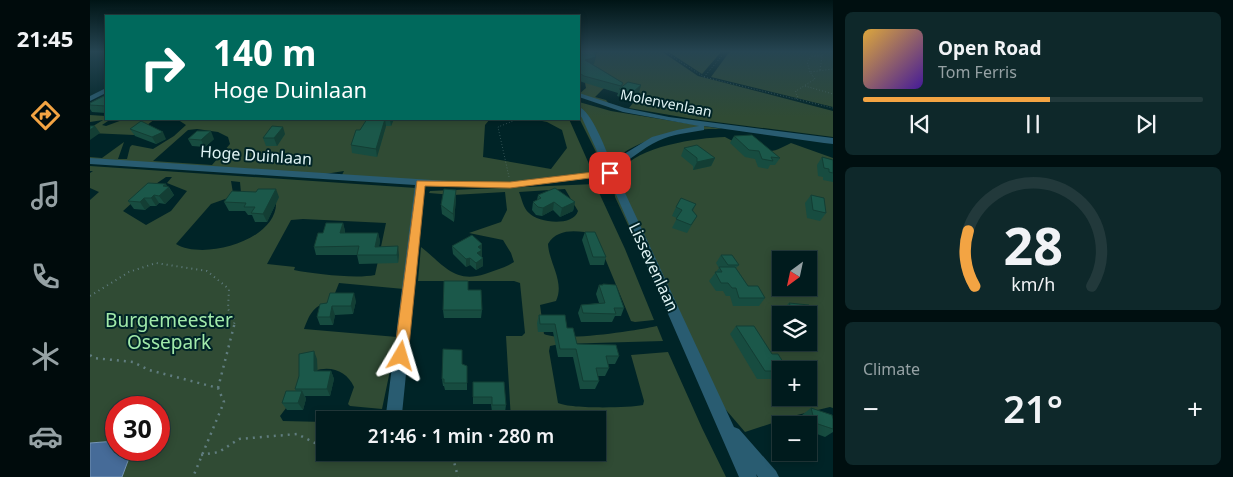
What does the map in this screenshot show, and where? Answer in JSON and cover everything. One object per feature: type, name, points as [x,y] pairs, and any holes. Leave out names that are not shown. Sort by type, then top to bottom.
[{"type":"street","points":[[92,96],[105,90]]},
{"type":"street","name":"Molenvenlaan","points":[[580,96],[628,111],[720,127],[762,131],[812,140],[833,141]]},
{"type":"street","name":"Lissevenlaan","points":[[580,110],[586,117],[748,477]]},
{"type":"street","name":"Molenvenlaan","points":[[609,170],[654,139],[679,131],[720,127]]},
{"type":"street","name":"Molenvenlaan","points":[[812,140],[833,147]]},
{"type":"street","name":"Hoge Duinlaan","points":[[90,161],[420,183],[510,185],[609,170]]},
{"type":"street","points":[[394,411],[420,183]]},
{"type":"street","name":"Lissevenlaan","points":[[726,427],[770,477]]},
{"type":"path","points":[[698,73],[704,77],[833,108]]},
{"type":"path","points":[[704,77],[707,73]]},
{"type":"path","points":[[795,100],[798,96],[795,93],[796,90],[815,79],[811,73]]},
{"type":"path","points":[[804,86],[833,94]]},
{"type":"path","points":[[510,185],[498,127],[516,120]]},
{"type":"path","points":[[90,296],[129,272],[156,263],[206,271],[228,289],[228,308],[235,321],[218,388],[224,402],[193,477]]},
{"type":"path","points":[[90,355],[94,358],[133,362],[149,370],[218,388]]},
{"type":"path","points":[[201,455],[219,452],[238,439],[298,434],[316,443]]},
{"type":"path","points":[[454,461],[458,477]]},
{"type":"green space","points":[[588,73],[694,73],[698,76],[833,111],[833,137],[693,119],[629,108],[641,93],[608,84],[595,97],[606,100],[609,104],[580,94],[586,88],[585,83],[597,83]]},
{"type":"green space","points":[[714,73],[833,73],[833,107],[711,77]]},
{"type":"green space","points":[[580,102],[611,111],[722,129],[690,130],[659,137],[630,149],[604,168],[580,120]]},
{"type":"green space","points":[[90,115],[105,116],[105,120],[110,120],[102,125],[106,126],[122,120],[154,120],[134,135],[90,133],[90,128],[103,120],[90,122]]},
{"type":"green space","points":[[178,120],[489,120],[485,125],[483,157],[551,169],[567,148],[562,130],[547,122],[537,120],[569,120],[593,173],[563,179],[532,182],[468,183],[342,175],[344,171],[325,174],[90,159],[90,157],[102,158],[124,142],[118,159],[127,159],[132,145],[153,149],[174,136],[186,125]],"holes":[[[197,129],[218,132],[228,137],[230,144],[212,165],[153,161],[188,130]]]},
{"type":"green space","points":[[725,137],[746,146],[768,151],[777,150],[791,143],[833,158],[833,408],[830,407],[794,416],[772,416],[772,423],[745,432],[708,389],[662,298],[615,197],[615,184],[618,174],[629,162],[640,155],[684,142]]},
{"type":"green space","name":"Burgemeester Ossepark","points":[[90,166],[416,188],[404,289],[339,283],[333,298],[328,303],[315,309],[304,329],[397,337],[382,409],[350,406],[348,404],[354,387],[351,381],[338,371],[320,369],[314,371],[280,416],[283,421],[316,422],[316,461],[606,461],[606,411],[510,411],[506,336],[522,336],[525,333],[520,283],[514,281],[418,281],[421,247],[450,271],[465,276],[485,274],[514,262],[503,240],[469,233],[501,222],[507,210],[505,192],[453,195],[429,193],[430,191],[595,184],[625,249],[654,320],[631,321],[595,234],[569,232],[557,235],[548,244],[559,287],[556,301],[540,305],[544,334],[566,337],[582,336],[616,333],[657,326],[663,341],[560,344],[550,346],[549,351],[558,403],[600,407],[643,405],[644,401],[631,355],[668,352],[726,477],[90,477],[90,200],[99,192],[90,188],[90,173],[93,171],[90,171]],"holes":[[[166,177],[172,177],[167,183],[187,191],[171,211],[146,225],[123,211],[144,192]],[[231,181],[240,182],[241,193],[276,201],[274,215],[266,227],[238,244],[221,248],[188,249],[176,244],[211,204],[228,198],[233,193]],[[565,189],[578,211],[575,216],[569,219],[555,222],[533,216],[524,206],[519,192]],[[291,220],[386,223],[375,275],[346,276],[323,274],[294,270],[295,267],[267,264]]]},
{"type":"water","points":[[105,442],[105,461],[128,461],[122,477],[90,477],[90,443]]},
{"type":"building","points":[[580,73],[607,73],[623,83],[621,86]]},
{"type":"building","points":[[628,82],[641,85],[632,93],[619,89]]},
{"type":"building","points":[[105,96],[105,106],[90,105],[90,103]]},
{"type":"building","points":[[366,120],[385,120],[376,149],[351,145],[356,130],[360,130]]},
{"type":"building","points":[[141,121],[163,132],[152,137],[130,129]]},
{"type":"building","points":[[272,126],[283,127],[274,138],[263,138]]},
{"type":"building","points":[[197,131],[211,131],[201,140],[188,139]]},
{"type":"building","points":[[752,135],[780,158],[771,157],[773,161],[762,159],[759,151],[749,150],[734,136]]},
{"type":"building","points":[[697,145],[715,158],[697,162],[697,158],[684,148]]},
{"type":"building","points":[[822,157],[833,160],[833,173],[829,172],[829,169],[824,168]]},
{"type":"building","points":[[148,183],[166,184],[163,186],[169,187],[159,196],[154,195],[151,198],[144,198],[140,202],[128,201]]},
{"type":"building","points":[[555,188],[575,202],[562,208],[554,202],[543,208],[538,207],[533,202],[541,198],[538,195]]},
{"type":"building","points":[[258,189],[276,189],[263,214],[251,213],[255,207],[244,207],[246,203],[224,202],[232,191],[256,192]]},
{"type":"building","points":[[444,189],[456,190],[453,214],[441,205]]},
{"type":"building","points":[[811,195],[824,198],[826,213],[813,210]]},
{"type":"building","points":[[681,198],[696,204],[692,210],[697,216],[691,225],[676,219],[682,210],[676,207]]},
{"type":"building","points":[[326,223],[343,223],[340,233],[378,233],[375,247],[398,246],[397,255],[357,255],[359,246],[314,247],[318,233],[323,233]]},
{"type":"building","points":[[585,232],[595,232],[606,257],[593,257]]},
{"type":"building","points":[[472,235],[482,244],[478,247],[482,250],[477,253],[483,258],[476,263],[470,258],[466,259],[452,246]]},
{"type":"building","points":[[721,255],[732,255],[739,265],[728,265]]},
{"type":"building","points":[[719,267],[735,267],[748,286],[758,286],[765,298],[739,298],[736,288],[732,288],[728,283],[721,283],[715,272],[722,272]]},
{"type":"building","points":[[444,281],[468,281],[468,290],[481,290],[482,310],[443,310]]},
{"type":"building","points":[[599,285],[616,285],[624,308],[614,308],[616,314],[583,313],[581,305],[605,303]]},
{"type":"building","points":[[330,293],[354,293],[351,306],[332,306],[330,317],[317,317],[320,304],[327,303]]},
{"type":"building","points":[[789,303],[810,306],[790,306]]},
{"type":"building","points":[[539,315],[565,315],[567,328],[573,328],[577,344],[616,345],[619,356],[606,356],[609,368],[596,368],[599,381],[583,381],[576,349],[560,349],[555,324],[540,324]]},
{"type":"building","points":[[736,326],[754,326],[772,354],[778,354],[782,361],[772,361],[772,371],[765,371]]},
{"type":"building","points":[[443,349],[462,350],[462,364],[467,366],[467,383],[444,383],[444,379],[442,379]]},
{"type":"building","points":[[314,351],[314,371],[331,371],[327,389],[295,389],[299,376],[299,354]]},
{"type":"building","points":[[473,382],[504,382],[506,405],[492,405],[492,397],[473,397]]},
{"type":"building","points":[[286,391],[302,391],[298,403],[282,403]]},
{"type":"building","points":[[811,408],[832,415],[833,429],[817,424],[817,416],[813,416]]},
{"type":"route","points":[[401,356],[420,183],[510,185],[610,173]]}]
